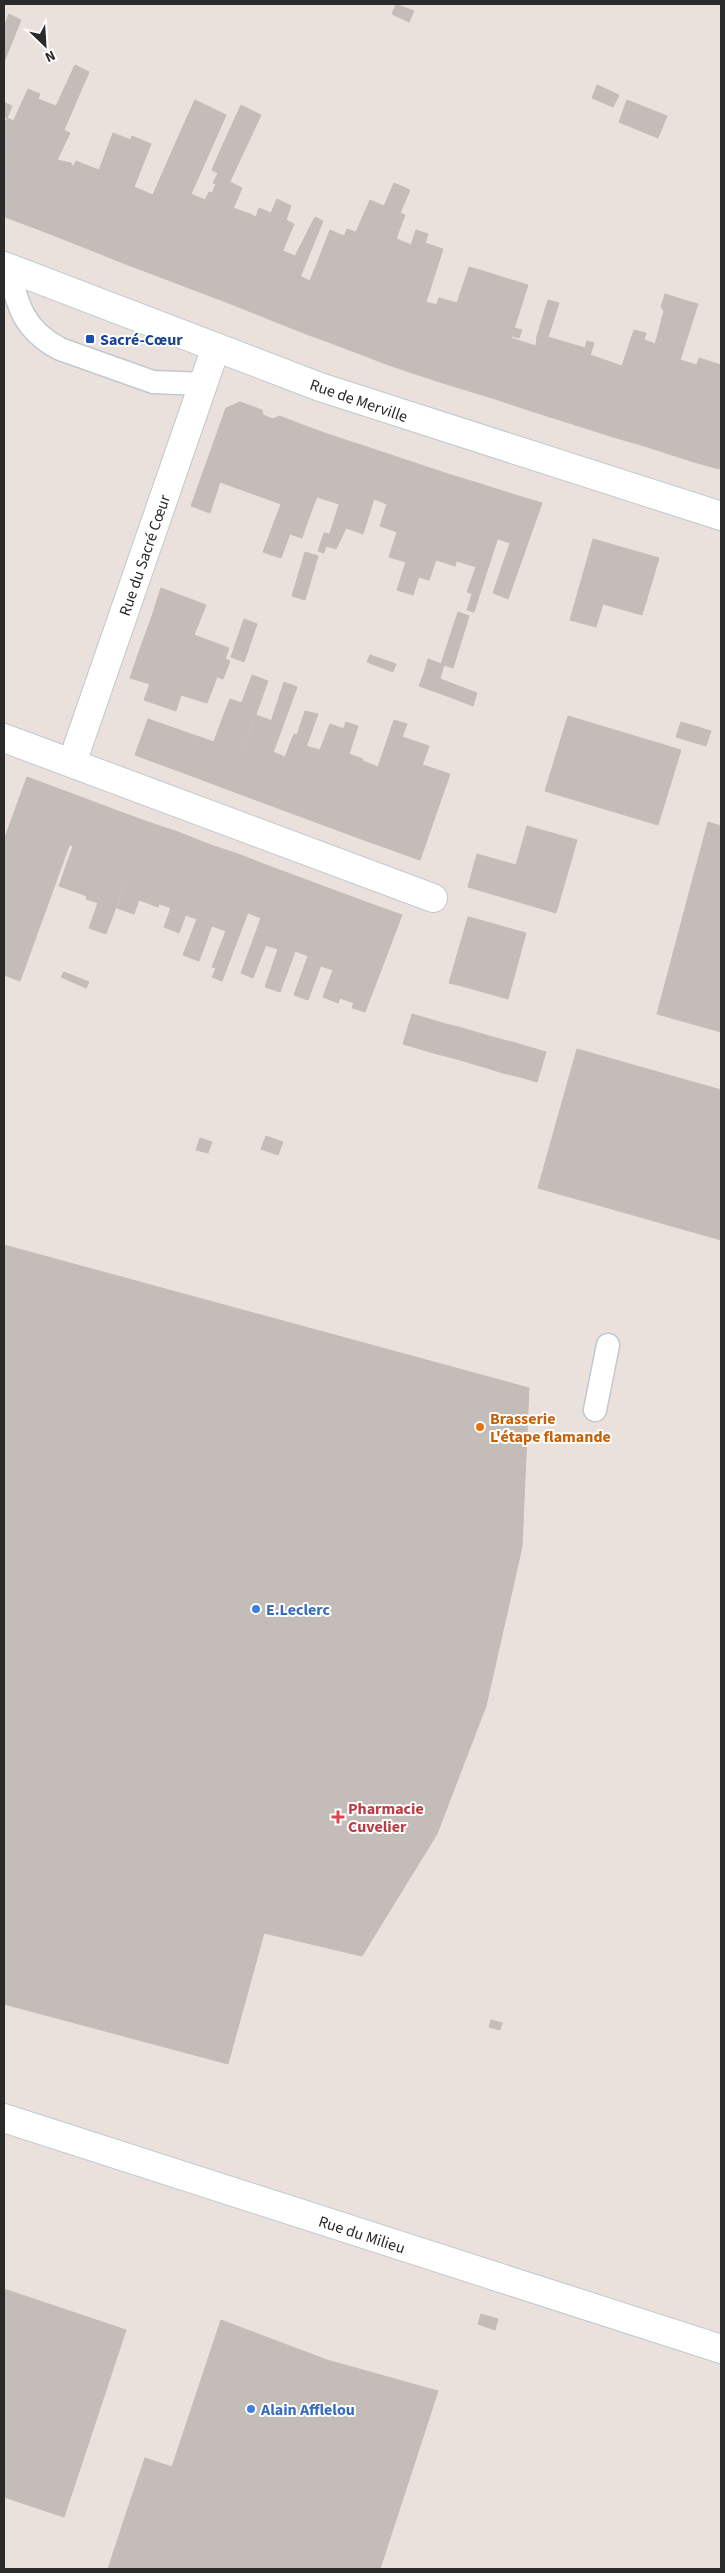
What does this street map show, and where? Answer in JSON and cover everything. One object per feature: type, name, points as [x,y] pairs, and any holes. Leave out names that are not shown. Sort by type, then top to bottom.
[{"type":"street","name":"Rue de Merville","points":[[6,267],[320,388],[721,516]]},
{"type":"street","name":"Rue du Sacré Cœur","points":[[72,764],[216,347]]},
{"type":"street","points":[[4,738],[433,898]]},
{"type":"street","name":"Rue du Milieu","points":[[4,2118],[721,2349]]},
{"type":"lane","points":[[6,267],[13,290],[27,322],[48,343],[146,380],[204,384]]},
{"type":"lane","points":[[596,1410],[608,1345]]},
{"type":"building","points":[[396,4],[414,11],[409,22],[392,14]]},
{"type":"building","points":[[9,14],[21,20],[4,62],[4,27]]},
{"type":"building","points":[[75,65],[89,72],[64,130],[70,133],[57,160],[71,163],[73,167],[45,232],[5,217]]},
{"type":"building","points":[[597,85],[619,95],[613,107],[592,98]]},
{"type":"building","points":[[28,89],[40,94],[4,173],[4,142]]},
{"type":"building","points":[[38,99],[56,106],[5,217],[4,173]]},
{"type":"building","points":[[195,100],[226,115],[212,147],[180,133]]},
{"type":"building","points":[[627,100],[667,116],[658,138],[619,122]]},
{"type":"building","points":[[5,103],[12,106],[7,118],[4,116]]},
{"type":"building","points":[[241,105],[261,115],[240,160],[220,151]]},
{"type":"building","points":[[7,118],[14,121],[4,142],[4,124]]},
{"type":"building","points":[[113,133],[131,140],[83,247],[63,239],[96,169],[99,170]]},
{"type":"building","points":[[180,133],[212,147],[191,194],[205,200],[209,192],[212,193],[216,184],[213,183],[218,173],[212,170],[220,151],[240,160],[181,285],[123,263]]},
{"type":"building","points":[[132,136],[151,144],[134,187],[153,195],[123,263],[83,247]]},
{"type":"building","points":[[76,161],[96,169],[63,239],[45,232]]},
{"type":"building","points":[[230,182],[242,188],[216,249],[233,257],[250,214],[256,217],[259,208],[273,214],[231,304],[181,285]]},
{"type":"building","points":[[394,183],[410,190],[400,213],[384,206]]},
{"type":"building","points":[[277,199],[291,206],[286,220],[294,224],[256,314],[231,304],[273,214],[271,213]]},
{"type":"building","points":[[370,200],[384,206],[372,238],[356,232]]},
{"type":"building","points":[[384,206],[405,215],[396,239],[375,230]]},
{"type":"building","points":[[233,208],[250,214],[233,257],[216,249]]},
{"type":"building","points":[[315,217],[323,221],[281,324],[256,314],[283,251],[295,256]]},
{"type":"building","points":[[347,229],[372,238],[331,343],[306,334]]},
{"type":"building","points":[[330,230],[344,236],[306,334],[281,324],[300,276],[310,281]]},
{"type":"building","points":[[375,230],[423,250],[386,364],[331,343]]},
{"type":"building","points":[[416,230],[428,234],[423,250],[411,245]]},
{"type":"building","points":[[425,243],[443,249],[426,302],[422,303],[418,313],[430,317],[412,373],[386,364]]},
{"type":"building","points":[[469,267],[483,271],[446,384],[412,373],[430,317],[432,317],[439,298],[457,303]]},
{"type":"building","points":[[483,271],[528,285],[492,398],[446,384]]},
{"type":"building","points":[[665,294],[687,301],[641,445],[613,437],[635,368],[648,371],[664,311],[661,307]]},
{"type":"building","points":[[548,300],[559,303],[525,409],[492,398],[511,338],[536,346],[537,336]]},
{"type":"building","points":[[687,301],[698,304],[680,360],[697,365],[669,454],[641,445]]},
{"type":"building","points":[[426,302],[437,305],[432,317],[418,313],[422,303]]},
{"type":"building","points":[[514,328],[522,330],[519,338],[512,336]]},
{"type":"building","points":[[634,330],[646,333],[613,437],[569,423],[590,355],[622,366]]},
{"type":"building","points":[[548,337],[585,348],[587,341],[594,343],[569,423],[525,409]]},
{"type":"building","points":[[644,340],[656,344],[648,371],[635,368]]},
{"type":"building","points":[[699,358],[721,365],[721,374],[712,403],[707,401],[701,420],[706,422],[694,462],[669,454]]},
{"type":"building","points":[[721,374],[721,463],[719,469],[694,462],[706,422],[701,420],[707,401],[712,403]]},
{"type":"building","points":[[240,402],[262,410],[263,415],[273,419],[279,416],[327,434],[281,558],[263,552],[281,504],[220,482],[210,513],[191,506],[226,408]]},
{"type":"building","points":[[327,434],[358,444],[339,504],[317,497],[314,504],[302,500]]},
{"type":"building","points":[[358,444],[388,454],[374,499],[360,494],[349,529],[346,528],[336,549],[326,546]]},
{"type":"building","points":[[388,454],[418,464],[397,532],[380,526],[387,504],[374,499]]},
{"type":"building","points":[[418,464],[451,475],[413,595],[397,590],[414,537],[397,532]]},
{"type":"building","points":[[451,475],[481,484],[455,566],[436,560],[429,580],[419,577]]},
{"type":"building","points":[[481,484],[512,494],[479,596],[467,592],[476,567],[457,561]]},
{"type":"building","points":[[360,494],[374,499],[363,534],[349,529]]},
{"type":"building","points":[[512,494],[542,503],[508,599],[493,593],[510,543],[498,539]]},
{"type":"building","points":[[302,500],[314,504],[306,526],[294,522]]},
{"type":"building","points":[[294,522],[306,526],[302,538],[290,534]]},
{"type":"building","points":[[397,532],[414,537],[406,562],[389,557]]},
{"type":"building","points":[[324,533],[329,534],[324,553],[318,551]]},
{"type":"building","points":[[593,539],[659,558],[642,615],[603,604],[596,627],[570,620]]},
{"type":"building","points":[[305,552],[318,556],[305,600],[292,596]]},
{"type":"building","points":[[161,588],[206,605],[194,635],[151,619]]},
{"type":"building","points":[[472,594],[479,596],[474,612],[467,610]]},
{"type":"building","points":[[458,612],[469,616],[453,668],[441,664]]},
{"type":"building","points":[[151,619],[229,648],[225,659],[230,661],[223,679],[140,649]]},
{"type":"building","points":[[244,619],[257,624],[244,662],[231,657]]},
{"type":"building","points":[[140,649],[217,677],[207,703],[181,695],[176,711],[144,700],[150,684],[130,678]]},
{"type":"building","points":[[370,655],[396,664],[393,672],[367,662]]},
{"type":"building","points":[[428,659],[444,665],[440,679],[424,673]]},
{"type":"building","points":[[424,673],[451,683],[447,696],[419,686]]},
{"type":"building","points":[[252,675],[268,681],[229,790],[200,779],[226,709],[238,713]]},
{"type":"building","points":[[284,682],[297,687],[256,800],[229,790],[253,726],[268,731]]},
{"type":"building","points":[[451,683],[477,693],[473,706],[447,696]]},
{"type":"building","points":[[230,699],[242,703],[238,713],[226,709]]},
{"type":"building","points":[[305,711],[318,714],[283,810],[256,800],[273,752],[285,757],[294,734],[297,735]]},
{"type":"building","points":[[256,715],[272,721],[268,731],[253,726]]},
{"type":"building","points":[[568,716],[681,750],[658,825],[545,791]]},
{"type":"building","points":[[148,719],[214,742],[200,779],[135,755]]},
{"type":"building","points":[[394,720],[407,724],[364,840],[337,830],[363,761],[378,767]]},
{"type":"building","points":[[346,722],[358,726],[349,754],[363,759],[337,830],[310,820]]},
{"type":"building","points":[[681,722],[711,731],[706,746],[676,737]]},
{"type":"building","points":[[330,724],[344,729],[310,820],[283,810],[306,746],[320,750]]},
{"type":"building","points":[[402,737],[414,741],[402,774],[390,770]]},
{"type":"building","points":[[414,741],[429,746],[392,850],[364,840],[390,770],[402,774]]},
{"type":"building","points":[[423,765],[450,774],[420,860],[392,850]]},
{"type":"building","points":[[27,777],[86,799],[20,981],[4,975],[4,840]]},
{"type":"building","points":[[86,799],[118,811],[87,896],[59,886],[73,846],[70,845]]},
{"type":"building","points":[[118,811],[148,822],[106,934],[89,928],[113,861],[102,857]]},
{"type":"building","points":[[148,822],[178,832],[161,878],[148,874],[134,914],[117,908]]},
{"type":"building","points":[[708,822],[721,826],[721,1032],[657,1014]]},
{"type":"building","points":[[527,826],[577,840],[556,913],[468,887],[477,854],[516,865]]},
{"type":"building","points":[[178,832],[211,845],[179,933],[164,927],[179,885],[161,878]]},
{"type":"building","points":[[211,845],[238,854],[199,961],[183,955],[197,919],[185,915]]},
{"type":"building","points":[[238,854],[266,865],[222,981],[212,977],[216,968],[212,967],[226,931],[212,926]]},
{"type":"building","points":[[102,857],[113,861],[98,903],[86,899]]},
{"type":"building","points":[[266,865],[293,875],[253,978],[241,973],[261,918],[248,913]]},
{"type":"building","points":[[148,874],[168,881],[158,907],[139,900]]},
{"type":"building","points":[[293,875],[320,885],[280,992],[265,987],[278,949],[265,945]]},
{"type":"building","points":[[168,881],[179,885],[171,908],[160,904]]},
{"type":"building","points":[[320,885],[347,895],[308,1000],[294,995],[308,956],[295,951]]},
{"type":"building","points":[[347,895],[374,905],[338,1003],[323,997],[333,970],[321,966]]},
{"type":"building","points":[[374,905],[402,915],[365,1012],[352,1008],[354,1003],[340,998]]},
{"type":"building","points":[[468,917],[476,919],[469,945],[467,944],[458,985],[449,983]]},
{"type":"building","points":[[476,919],[526,933],[508,999],[458,985],[467,944],[469,945]]},
{"type":"building","points":[[64,972],[89,982],[86,988],[61,977]]},
{"type":"building","points":[[412,1014],[429,1019],[420,1049],[403,1044]]},
{"type":"building","points":[[429,1019],[446,1024],[437,1054],[420,1049]]},
{"type":"building","points":[[446,1024],[462,1028],[453,1058],[437,1054]]},
{"type":"building","points":[[462,1028],[479,1033],[470,1063],[453,1058]]},
{"type":"building","points":[[479,1033],[496,1038],[487,1068],[470,1063]]},
{"type":"building","points":[[496,1038],[512,1042],[503,1073],[487,1068]]},
{"type":"building","points":[[512,1042],[529,1047],[520,1077],[503,1073]]},
{"type":"building","points":[[529,1047],[546,1052],[537,1082],[520,1077]]},
{"type":"building","points":[[577,1049],[721,1090],[721,1240],[538,1188]]},
{"type":"building","points":[[266,1136],[283,1142],[278,1155],[261,1149]]},
{"type":"building","points":[[200,1138],[212,1142],[208,1153],[196,1150]]},
{"type":"building","name":"E.Leclerc","points":[[4,1245],[529,1388],[522,1547],[486,1706],[437,1834],[362,1956],[264,1933],[228,2064],[4,2004]]},
{"type":"building","points":[[491,2020],[502,2023],[500,2030],[489,2027]]},
{"type":"building","points":[[4,2289],[126,2330],[64,2517],[4,2497]]},
{"type":"building","points":[[481,2314],[498,2319],[495,2330],[478,2324]]},
{"type":"building","name":"Alain Afflelou","points":[[221,2320],[327,2360],[264,2557],[127,2511],[145,2458],[172,2467]]},
{"type":"building","points":[[327,2360],[438,2391],[380,2569],[298,2569],[264,2557]]},
{"type":"building","points":[[127,2511],[264,2557],[298,2569],[108,2569]]},
{"type":"place","name":"Sacré-Cœur","points":[[90,339]]},
{"type":"place","name":"Brasserie L'étape flamande","points":[[480,1427]]},
{"type":"place","name":"E.Leclerc","points":[[256,1609]]},
{"type":"place","name":"Pharmacie Cuvelier","points":[[338,1817]]},
{"type":"place","name":"Alain Afflelou","points":[[251,2409]]}]
